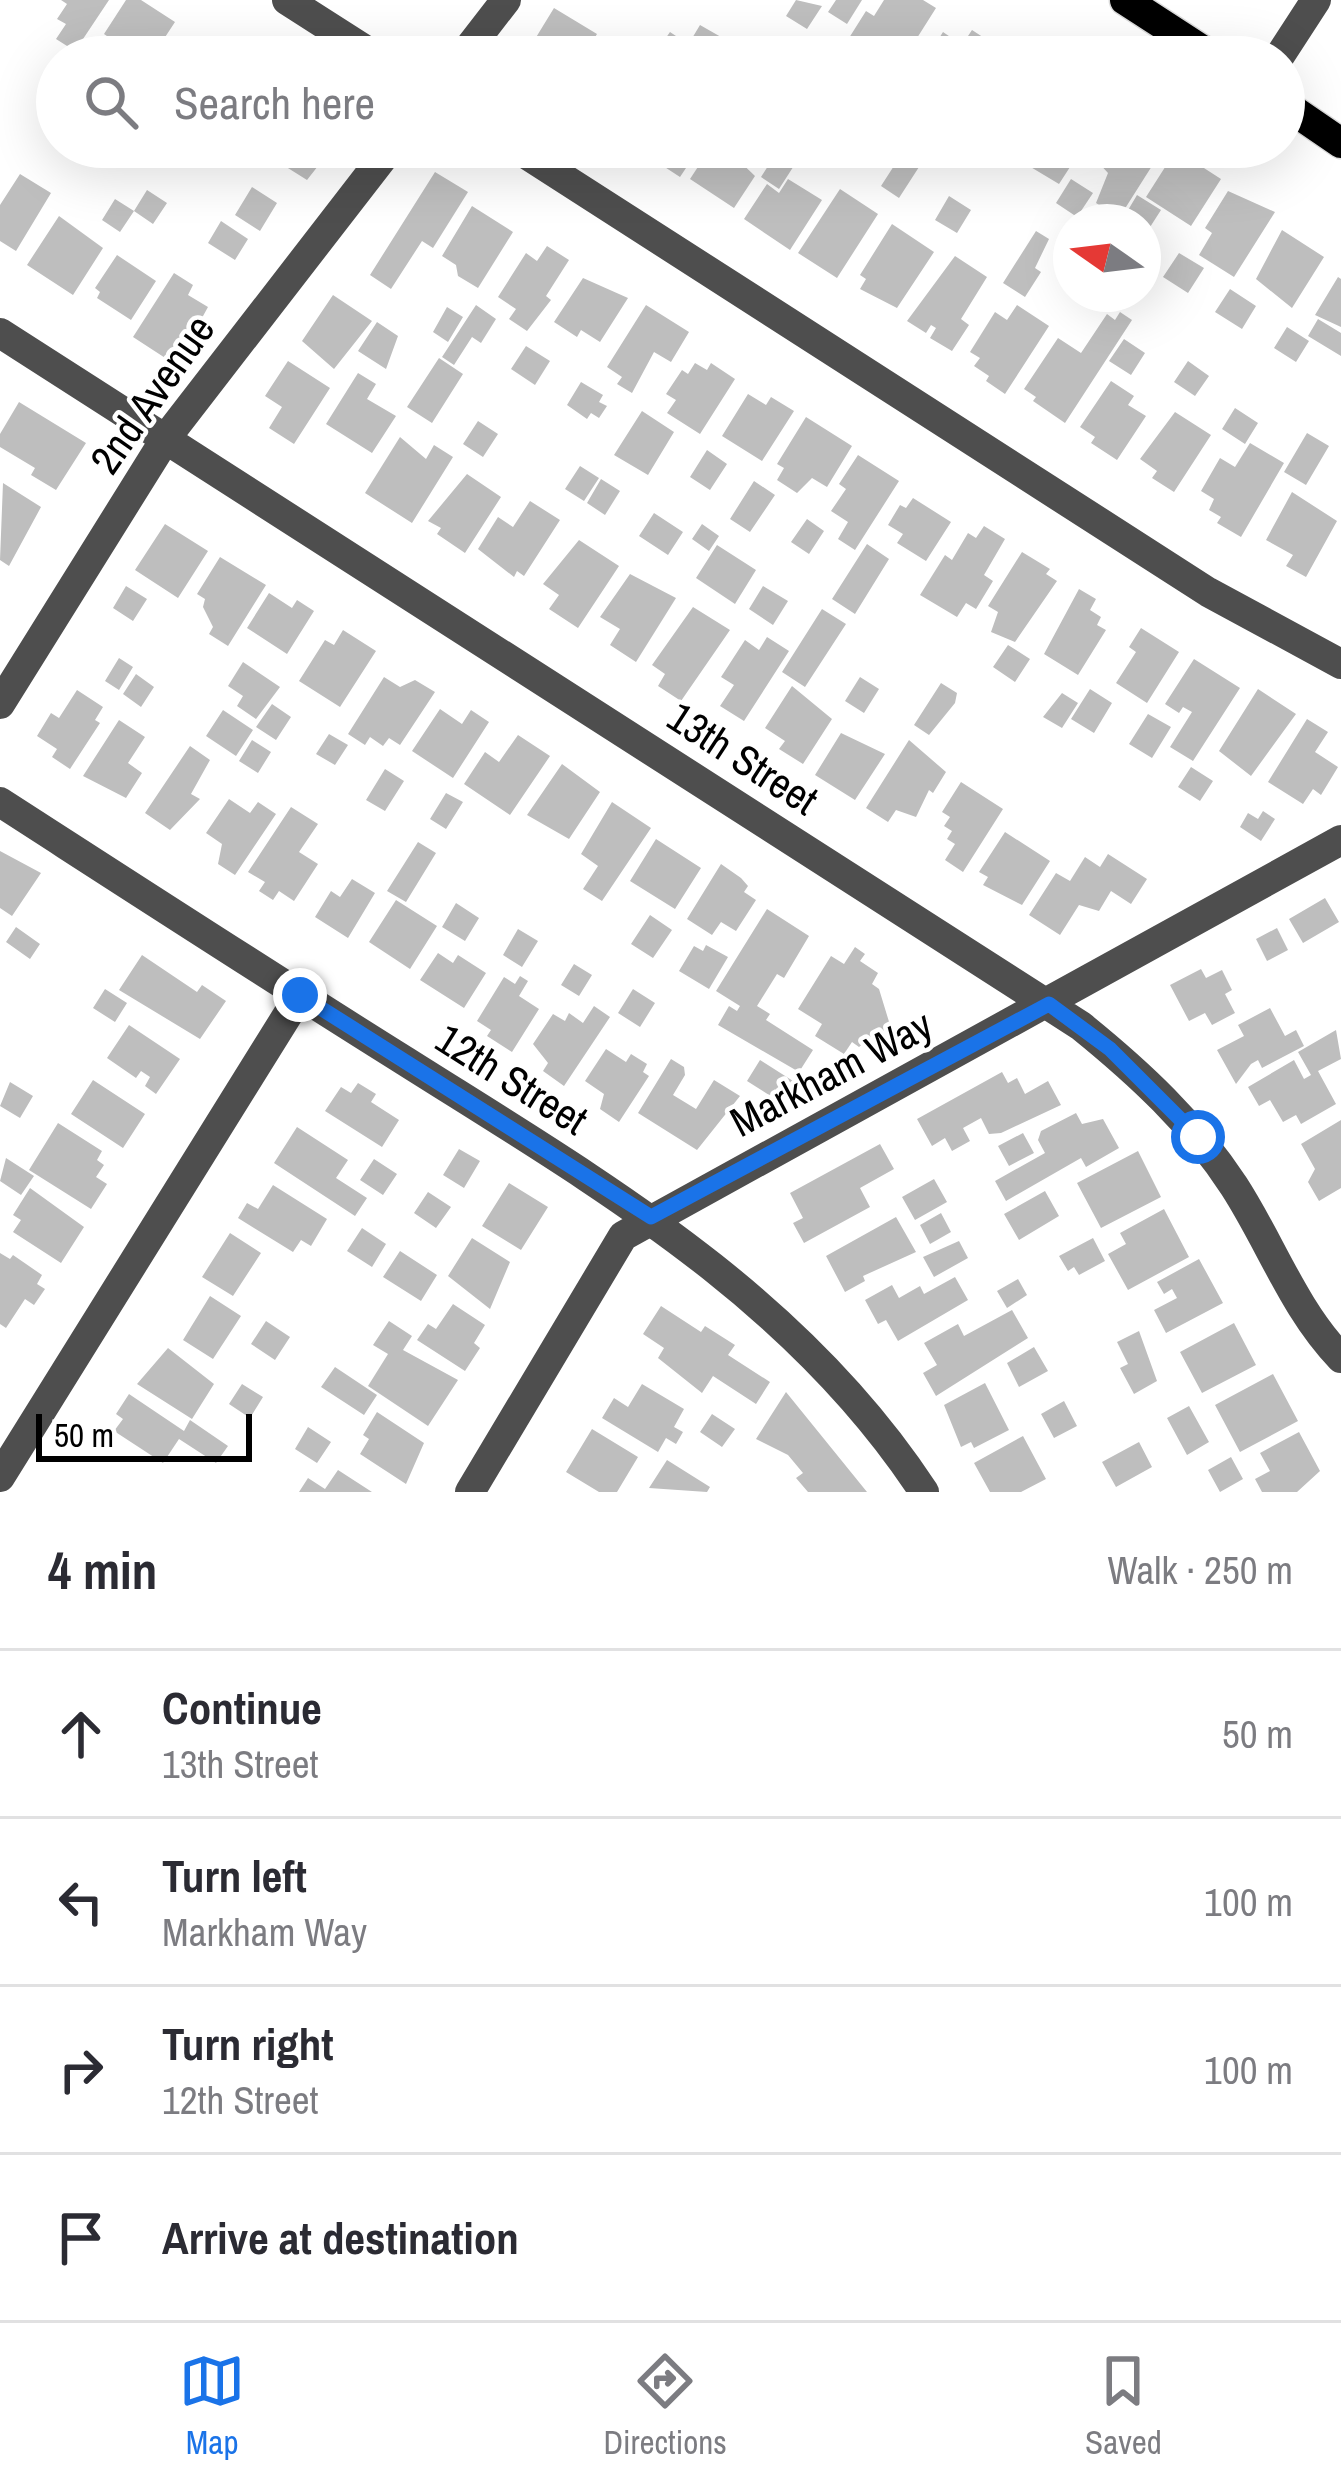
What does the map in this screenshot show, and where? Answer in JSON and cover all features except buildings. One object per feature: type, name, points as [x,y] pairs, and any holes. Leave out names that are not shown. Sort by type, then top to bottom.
[{"type":"main road","points":[[1125,0],[1181,36]]},
{"type":"main road","points":[[1305,118],[1341,142]]},
{"type":"street","points":[[287,0],[343,36]]},
{"type":"street","points":[[478,36],[506,0]]},
{"type":"street","points":[[1293,36],[1316,0]]},
{"type":"street","name":"2nd Avenue","points":[[0,704],[166,438],[375,168]]},
{"type":"street","points":[[548,168],[1196,584],[1341,664]]},
{"type":"street","name":"13th Street","points":[[0,333],[1049,1004],[1110,1049],[1198,1137],[1234,1187],[1295,1300],[1341,1358]]},
{"type":"street","name":"12th Street","points":[[0,802],[651,1217],[801,1342],[853,1396],[924,1492]]},
{"type":"street","name":"Markham Way","points":[[470,1492],[623,1236],[1341,840]]},
{"type":"street","points":[[0,1477],[300,995]]},
{"type":"route","points":[[300,995],[651,1217],[1049,1004],[1110,1049],[1198,1137]]}]
